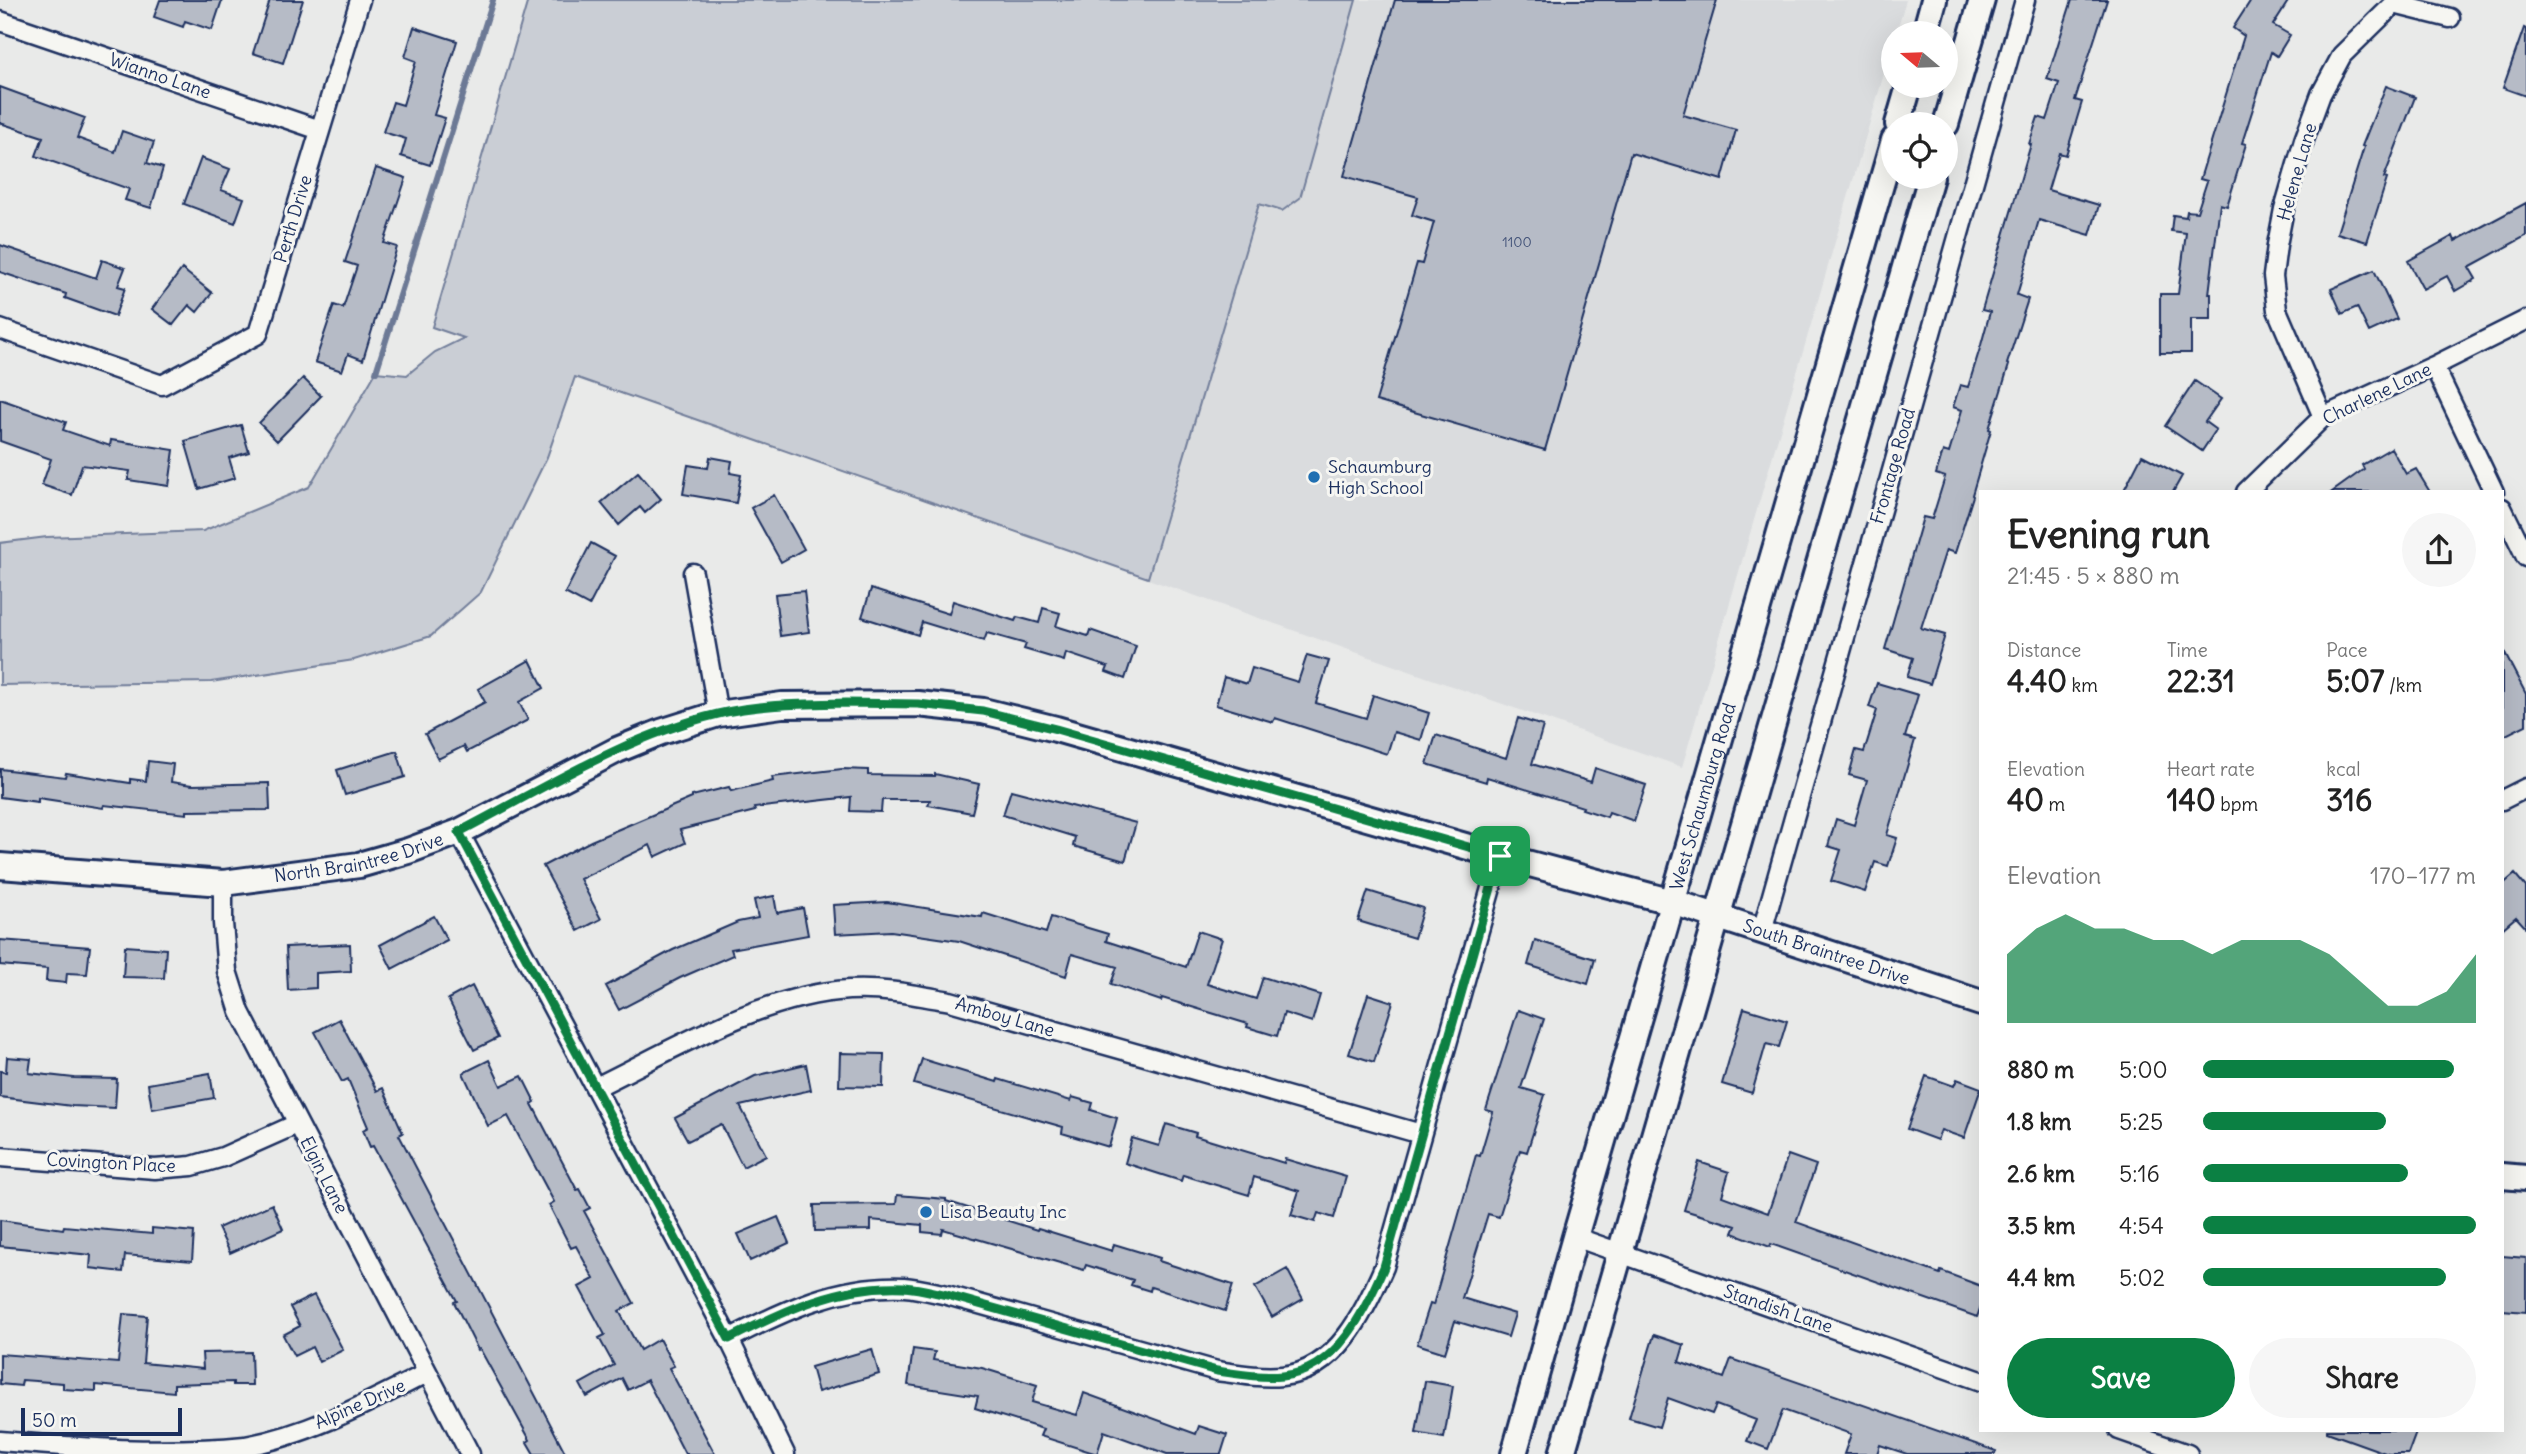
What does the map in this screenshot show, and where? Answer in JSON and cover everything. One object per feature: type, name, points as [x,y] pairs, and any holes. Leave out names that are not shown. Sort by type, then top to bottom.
[{"type":"main road","points":[[1928,21],[1934,0]]},
{"type":"main road","points":[[1949,112],[1982,0]]},
{"type":"main road","name":"West Schaumburg Road","points":[[1514,1454],[1881,185]]},
{"type":"main road","points":[[1562,1454],[1928,189]]},
{"type":"main road","name":"North Braintree Drive","points":[[0,866],[223,883],[359,865],[459,832],[617,750],[661,732],[718,714],[782,705],[918,704],[983,711],[1056,729],[1500,856],[1672,902]]},
{"type":"main road","name":"South Braintree Drive","points":[[1672,902],[1979,1002]]},
{"type":"main road","points":[[2504,1176],[2526,1178]]},
{"type":"street","name":"Perth Drive","points":[[0,329],[162,385],[258,334],[360,0]]},
{"type":"street","name":"Frontage Road","points":[[1762,931],[2025,0]]},
{"type":"street","name":"Helene Lane","points":[[2323,417],[2277,310],[2273,276],[2284,209],[2304,141],[2321,94],[2342,55],[2394,4],[2449,18]]},
{"type":"street","name":"Wianno Lane","points":[[0,21],[320,130]]},
{"type":"street","name":"Charlene Lane","points":[[2248,490],[2323,417],[2526,320]]},
{"type":"street","points":[[2434,366],[2493,490]]},
{"type":"street","points":[[2504,512],[2526,557]]},
{"type":"street","points":[[693,573],[718,714]]},
{"type":"street","points":[[2504,799],[2526,788]]},
{"type":"street","points":[[459,832],[729,1339],[785,1454]]},
{"type":"street","points":[[729,1339],[784,1310],[819,1298],[860,1289],[906,1287],[947,1295],[1217,1371],[1251,1376],[1284,1376],[1318,1364],[1344,1339],[1366,1308],[1384,1267],[1500,856]]},
{"type":"street","name":"Elgin Lane","points":[[223,883],[227,971],[240,1012],[470,1454]]},
{"type":"street","name":"Amboy Lane","points":[[596,1087],[733,1021],[795,998],[848,990],[895,991],[950,1001],[1421,1134]]},
{"type":"street","name":"Covington Place","points":[[0,1157],[155,1169],[191,1166],[223,1157],[297,1124]]},
{"type":"street","name":"Standish Lane","points":[[1575,1237],[1979,1380]]},
{"type":"street","name":"Alpine Drive","points":[[0,1441],[134,1452],[246,1446],[300,1431],[351,1412],[427,1373]]},
{"type":"street","points":[[2125,1432],[2188,1454]]},
{"type":"shaded area","name":"Schaumburg High School","points":[[528,0],[1906,0],[1900,21],[1881,21],[1881,84],[1682,767],[432,327]]},
{"type":"shaded area","points":[[528,0],[1356,0],[1300,198],[1282,211],[1259,204],[1148,578],[575,377],[547,457],[481,592],[431,636],[354,660],[211,682],[0,685],[0,543],[47,537],[203,531],[309,487],[376,372],[407,375],[435,352],[464,338],[432,327]]},
{"type":"building","points":[[160,0],[222,0],[212,30],[185,21],[183,27],[154,17]]},
{"type":"building","points":[[270,0],[303,0],[283,63],[253,53]]},
{"type":"building","points":[[1395,0],[1717,0],[1683,115],[1736,130],[1722,180],[1631,153],[1545,450],[1376,401],[1417,263],[1422,264],[1434,222],[1412,215],[1418,197],[1344,176]]},
{"type":"building","points":[[2072,0],[2107,0],[2075,100],[2082,102],[2066,155],[2059,153],[2048,190],[2099,205],[2090,235],[2039,220],[2017,295],[2028,299],[2007,364],[2009,365],[1989,429],[1991,430],[1973,496],[1955,553],[1946,550],[1921,628],[1945,635],[1930,684],[1907,677],[1913,658],[1885,649],[1923,517],[1932,519],[1945,477],[1936,474],[1943,451],[1949,453],[1962,410],[1953,407],[1960,385],[1968,387],[1981,345],[1990,312],[1982,310],[2029,144],[2038,117],[2047,120],[2059,83],[2047,79]]},
{"type":"building","points":[[2251,0],[2289,0],[2273,25],[2290,35],[2277,56],[2271,52],[2242,143],[2246,144],[2227,206],[2220,204],[2209,294],[2211,319],[2191,319],[2191,353],[2160,353],[2160,294],[2178,294],[2186,233],[2171,231],[2173,215],[2186,217],[2187,211],[2197,212],[2207,181],[2200,179],[2244,36],[2233,28]]},
{"type":"building","points":[[414,27],[457,41],[434,115],[445,118],[430,165],[401,156],[406,139],[383,132],[393,102],[403,105],[416,61],[405,57]]},
{"type":"building","points":[[2524,28],[2526,29],[2526,96],[2503,88]]},
{"type":"building","points":[[2386,86],[2415,97],[2384,178],[2387,179],[2367,242],[2337,233],[2364,147],[2362,146]]},
{"type":"building","points":[[0,87],[85,118],[77,138],[115,152],[122,131],[154,142],[147,163],[163,168],[151,208],[125,200],[129,189],[36,156],[43,137],[0,123]]},
{"type":"building","points":[[201,158],[230,169],[221,190],[244,198],[235,223],[184,204]]},
{"type":"building","points":[[376,168],[406,178],[384,243],[397,247],[363,360],[348,354],[342,371],[315,362],[334,305],[343,308],[357,266],[345,262]]},
{"type":"building","points":[[2526,203],[2526,236],[2469,267],[2476,279],[2455,291],[2447,276],[2423,289],[2408,261],[2453,236],[2455,241]]},
{"type":"building","points":[[0,245],[96,278],[102,260],[125,268],[118,286],[125,288],[115,316],[65,298],[66,294],[0,272]]},
{"type":"building","points":[[182,269],[212,293],[197,312],[189,305],[173,325],[152,309]]},
{"type":"building","points":[[2374,270],[2397,319],[2369,332],[2357,307],[2342,314],[2331,289]]},
{"type":"building","points":[[303,378],[321,396],[277,441],[259,423]]},
{"type":"building","points":[[2195,381],[2221,399],[2205,422],[2216,430],[2202,451],[2165,426]]},
{"type":"building","points":[[0,399],[66,422],[63,430],[110,446],[111,440],[174,450],[169,486],[128,480],[130,471],[82,465],[72,495],[42,485],[51,459],[0,441]]},
{"type":"building","points":[[241,425],[249,452],[229,458],[235,478],[199,489],[185,441]]},
{"type":"building","points":[[2391,448],[2406,474],[2416,469],[2429,490],[2335,490],[2364,469],[2362,465]]},
{"type":"building","points":[[2142,455],[2182,476],[2174,490],[2124,490]]},
{"type":"building","points":[[710,457],[732,461],[730,473],[741,475],[736,503],[683,494],[688,465],[708,468]]},
{"type":"building","points":[[638,472],[661,499],[645,513],[640,507],[619,525],[601,503]]},
{"type":"building","points":[[774,495],[804,549],[781,562],[751,508]]},
{"type":"building","points":[[591,543],[615,556],[589,606],[565,593]]},
{"type":"building","points":[[871,589],[949,614],[953,601],[1015,621],[1017,617],[1039,623],[1043,608],[1060,613],[1056,626],[1088,636],[1090,630],[1136,646],[1125,679],[1106,672],[1108,667],[1066,653],[1064,661],[1024,649],[1026,644],[987,633],[984,641],[922,622],[918,635],[862,617]]},
{"type":"building","points":[[804,591],[809,632],[780,636],[775,594]]},
{"type":"building","points":[[2504,652],[2526,694],[2526,725],[2504,736]]},
{"type":"building","points":[[1307,655],[1329,661],[1316,703],[1366,718],[1373,695],[1429,713],[1421,740],[1394,732],[1387,754],[1275,718],[1273,722],[1216,705],[1224,677],[1247,684],[1252,668],[1298,682]]},
{"type":"building","points":[[530,660],[544,688],[519,702],[528,720],[467,752],[464,746],[438,759],[425,734],[485,702],[478,689]]},
{"type":"building","points":[[1877,683],[1918,695],[1905,737],[1915,740],[1887,835],[1897,838],[1888,866],[1875,862],[1865,892],[1831,881],[1841,850],[1828,846],[1836,819],[1854,825],[1867,780],[1849,775],[1856,750],[1864,752],[1877,710],[1869,707]]},
{"type":"building","points":[[1518,718],[1543,726],[1532,764],[1591,782],[1595,768],[1646,785],[1634,821],[1609,812],[1607,817],[1487,777],[1486,782],[1427,764],[1436,735],[1506,758]]},
{"type":"building","points":[[397,751],[405,777],[345,795],[337,770]]},
{"type":"building","points":[[148,761],[173,764],[171,782],[192,785],[269,783],[270,810],[187,811],[187,814],[104,805],[103,808],[38,798],[38,802],[0,797],[0,769],[65,777],[66,773],[130,783],[130,779],[146,781]]},
{"type":"building","points":[[842,769],[868,770],[868,775],[935,774],[979,784],[972,813],[928,805],[930,800],[882,800],[881,812],[850,811],[851,797],[754,808],[755,811],[680,830],[685,843],[655,857],[650,845],[580,879],[601,919],[578,931],[543,866],[591,841],[692,796],[729,787],[731,791],[773,781],[772,777]]},
{"type":"building","points":[[1011,790],[1136,823],[1125,861],[1073,846],[1075,837],[1003,815]]},
{"type":"building","points":[[2515,874],[2526,887],[2526,928],[2516,917],[2504,927],[2504,883]]},
{"type":"building","points":[[1368,891],[1423,908],[1414,938],[1358,921]]},
{"type":"building","points":[[774,896],[777,913],[803,908],[808,935],[731,949],[733,955],[680,978],[619,1010],[606,986],[673,950],[738,922],[758,918],[754,900]]},
{"type":"building","points":[[887,902],[982,917],[983,913],[1046,933],[1051,917],[1108,934],[1106,941],[1186,967],[1198,931],[1222,939],[1207,984],[1256,999],[1263,977],[1320,995],[1312,1022],[1284,1013],[1277,1036],[1247,1027],[1248,1024],[1162,998],[1161,1001],[1111,984],[1117,967],[1072,954],[1066,976],[959,941],[891,931],[835,934],[833,905]]},
{"type":"building","points":[[434,916],[447,940],[392,969],[380,945]]},
{"type":"building","points":[[0,940],[90,947],[87,974],[67,973],[66,983],[46,981],[47,969],[0,965]]},
{"type":"building","points":[[1535,940],[1595,959],[1588,984],[1528,965]]},
{"type":"building","points":[[350,944],[351,971],[316,973],[316,988],[288,990],[286,947]]},
{"type":"building","points":[[125,946],[166,949],[164,978],[123,977]]},
{"type":"building","points":[[472,986],[498,1038],[474,1050],[448,999]]},
{"type":"building","points":[[1368,994],[1393,1002],[1374,1062],[1349,1054]]},
{"type":"building","points":[[1744,1008],[1787,1021],[1779,1047],[1766,1044],[1752,1093],[1722,1084]]},
{"type":"building","points":[[1518,1010],[1544,1019],[1521,1088],[1545,1095],[1527,1152],[1520,1150],[1499,1217],[1488,1214],[1462,1298],[1515,1314],[1508,1337],[1455,1321],[1445,1353],[1417,1344],[1430,1304],[1433,1305],[1476,1155],[1480,1156],[1493,1112],[1486,1110]]},
{"type":"building","points":[[339,1019],[377,1091],[383,1088],[403,1133],[399,1135],[566,1454],[534,1454],[527,1442],[530,1440],[480,1349],[478,1350],[454,1302],[457,1301],[373,1146],[370,1147],[363,1130],[368,1127],[348,1079],[342,1082],[315,1032]]},
{"type":"building","points":[[840,1053],[884,1054],[883,1087],[839,1086]]},
{"type":"building","points":[[7,1057],[31,1059],[29,1073],[117,1079],[115,1108],[72,1106],[0,1097],[0,1071],[6,1072]]},
{"type":"building","points":[[922,1059],[997,1082],[998,1079],[1071,1101],[1072,1097],[1093,1103],[1091,1110],[1117,1118],[1109,1147],[1062,1133],[1063,1127],[914,1084]]},
{"type":"building","points":[[489,1060],[501,1086],[522,1076],[535,1102],[532,1104],[577,1190],[580,1189],[590,1208],[584,1211],[634,1303],[619,1311],[640,1350],[659,1339],[674,1366],[669,1368],[715,1454],[685,1454],[647,1380],[628,1390],[622,1378],[587,1397],[580,1384],[614,1365],[599,1338],[605,1335],[579,1287],[594,1279],[576,1246],[571,1248],[549,1205],[554,1202],[508,1116],[488,1126],[463,1073]]},
{"type":"building","points":[[806,1064],[811,1090],[740,1106],[766,1155],[743,1167],[721,1124],[688,1141],[675,1118],[755,1076]]},
{"type":"building","points":[[210,1073],[214,1098],[152,1109],[148,1084]]},
{"type":"building","points":[[1926,1076],[1954,1086],[1957,1079],[1979,1087],[1964,1138],[1941,1130],[1937,1140],[1907,1129]]},
{"type":"building","points":[[1166,1124],[1196,1133],[1195,1136],[1284,1163],[1285,1159],[1346,1177],[1334,1218],[1318,1213],[1315,1222],[1291,1215],[1299,1191],[1254,1177],[1249,1195],[1183,1175],[1181,1181],[1125,1163],[1132,1138],[1159,1146]]},
{"type":"building","points":[[1788,1155],[1816,1165],[1796,1222],[1940,1274],[1941,1271],[1979,1285],[1977,1317],[1771,1244],[1770,1247],[1733,1233],[1736,1226],[1684,1210],[1699,1162],[1729,1172],[1722,1196],[1768,1213]]},
{"type":"building","points":[[897,1195],[946,1199],[1037,1230],[1038,1228],[1112,1251],[1114,1244],[1160,1258],[1159,1261],[1233,1285],[1225,1311],[1151,1287],[1150,1291],[1131,1285],[1133,1280],[1086,1265],[1084,1270],[943,1229],[942,1234],[922,1232],[922,1225],[871,1220],[871,1230],[815,1231],[814,1205],[896,1204]]},
{"type":"building","points":[[272,1204],[283,1229],[230,1253],[218,1228]]},
{"type":"building","points":[[778,1217],[789,1243],[750,1261],[738,1234]]},
{"type":"building","points":[[0,1220],[63,1229],[64,1226],[152,1234],[152,1228],[194,1232],[192,1261],[125,1255],[123,1272],[90,1268],[91,1255],[0,1246]]},
{"type":"building","points":[[2504,1256],[2526,1258],[2526,1312],[2504,1310]]},
{"type":"building","points":[[1287,1269],[1303,1299],[1272,1317],[1255,1287]]},
{"type":"building","points":[[314,1295],[343,1350],[319,1362],[312,1347],[294,1356],[283,1335],[300,1326],[290,1307]]},
{"type":"building","points":[[123,1314],[147,1316],[143,1363],[203,1369],[202,1353],[251,1352],[252,1385],[233,1385],[233,1382],[174,1384],[174,1392],[96,1385],[96,1391],[63,1389],[63,1383],[22,1380],[21,1386],[0,1384],[0,1354],[118,1363]]},
{"type":"building","points":[[1654,1335],[1684,1345],[1679,1362],[1724,1378],[1731,1359],[1996,1451],[1995,1454],[1907,1454],[1880,1445],[1877,1454],[1844,1454],[1851,1434],[1783,1410],[1768,1449],[1747,1441],[1756,1420],[1716,1405],[1712,1414],[1668,1398],[1659,1427],[1629,1418]]},
{"type":"building","points":[[872,1349],[879,1374],[818,1392],[811,1367]]},
{"type":"building","points":[[913,1349],[935,1352],[933,1360],[982,1368],[1037,1385],[1032,1402],[1077,1415],[1084,1393],[1196,1434],[1199,1426],[1227,1435],[1221,1454],[1167,1454],[1104,1431],[1097,1454],[1040,1436],[1043,1429],[975,1408],[978,1396],[908,1385]]},
{"type":"building","points":[[1425,1381],[1453,1386],[1444,1438],[1416,1433]]},
{"type":"building","points":[[2327,1432],[2416,1432],[2408,1454],[2388,1454]]},
{"type":"waterway","points":[[376,372],[493,0]]},
{"type":"place","name":"Schaumburg High School","points":[[1314,477]]},
{"type":"place","name":"Lisa Beauty Inc","points":[[926,1212]]},
{"type":"route","points":[[918,704],[983,711],[1056,729],[1500,856],[1384,1267],[1366,1308],[1344,1339],[1318,1364],[1284,1376],[1251,1376],[1217,1371],[947,1295],[906,1287],[860,1289],[819,1298],[784,1310],[729,1339],[459,832],[617,750],[661,732],[718,714],[782,705],[918,704]]}]
